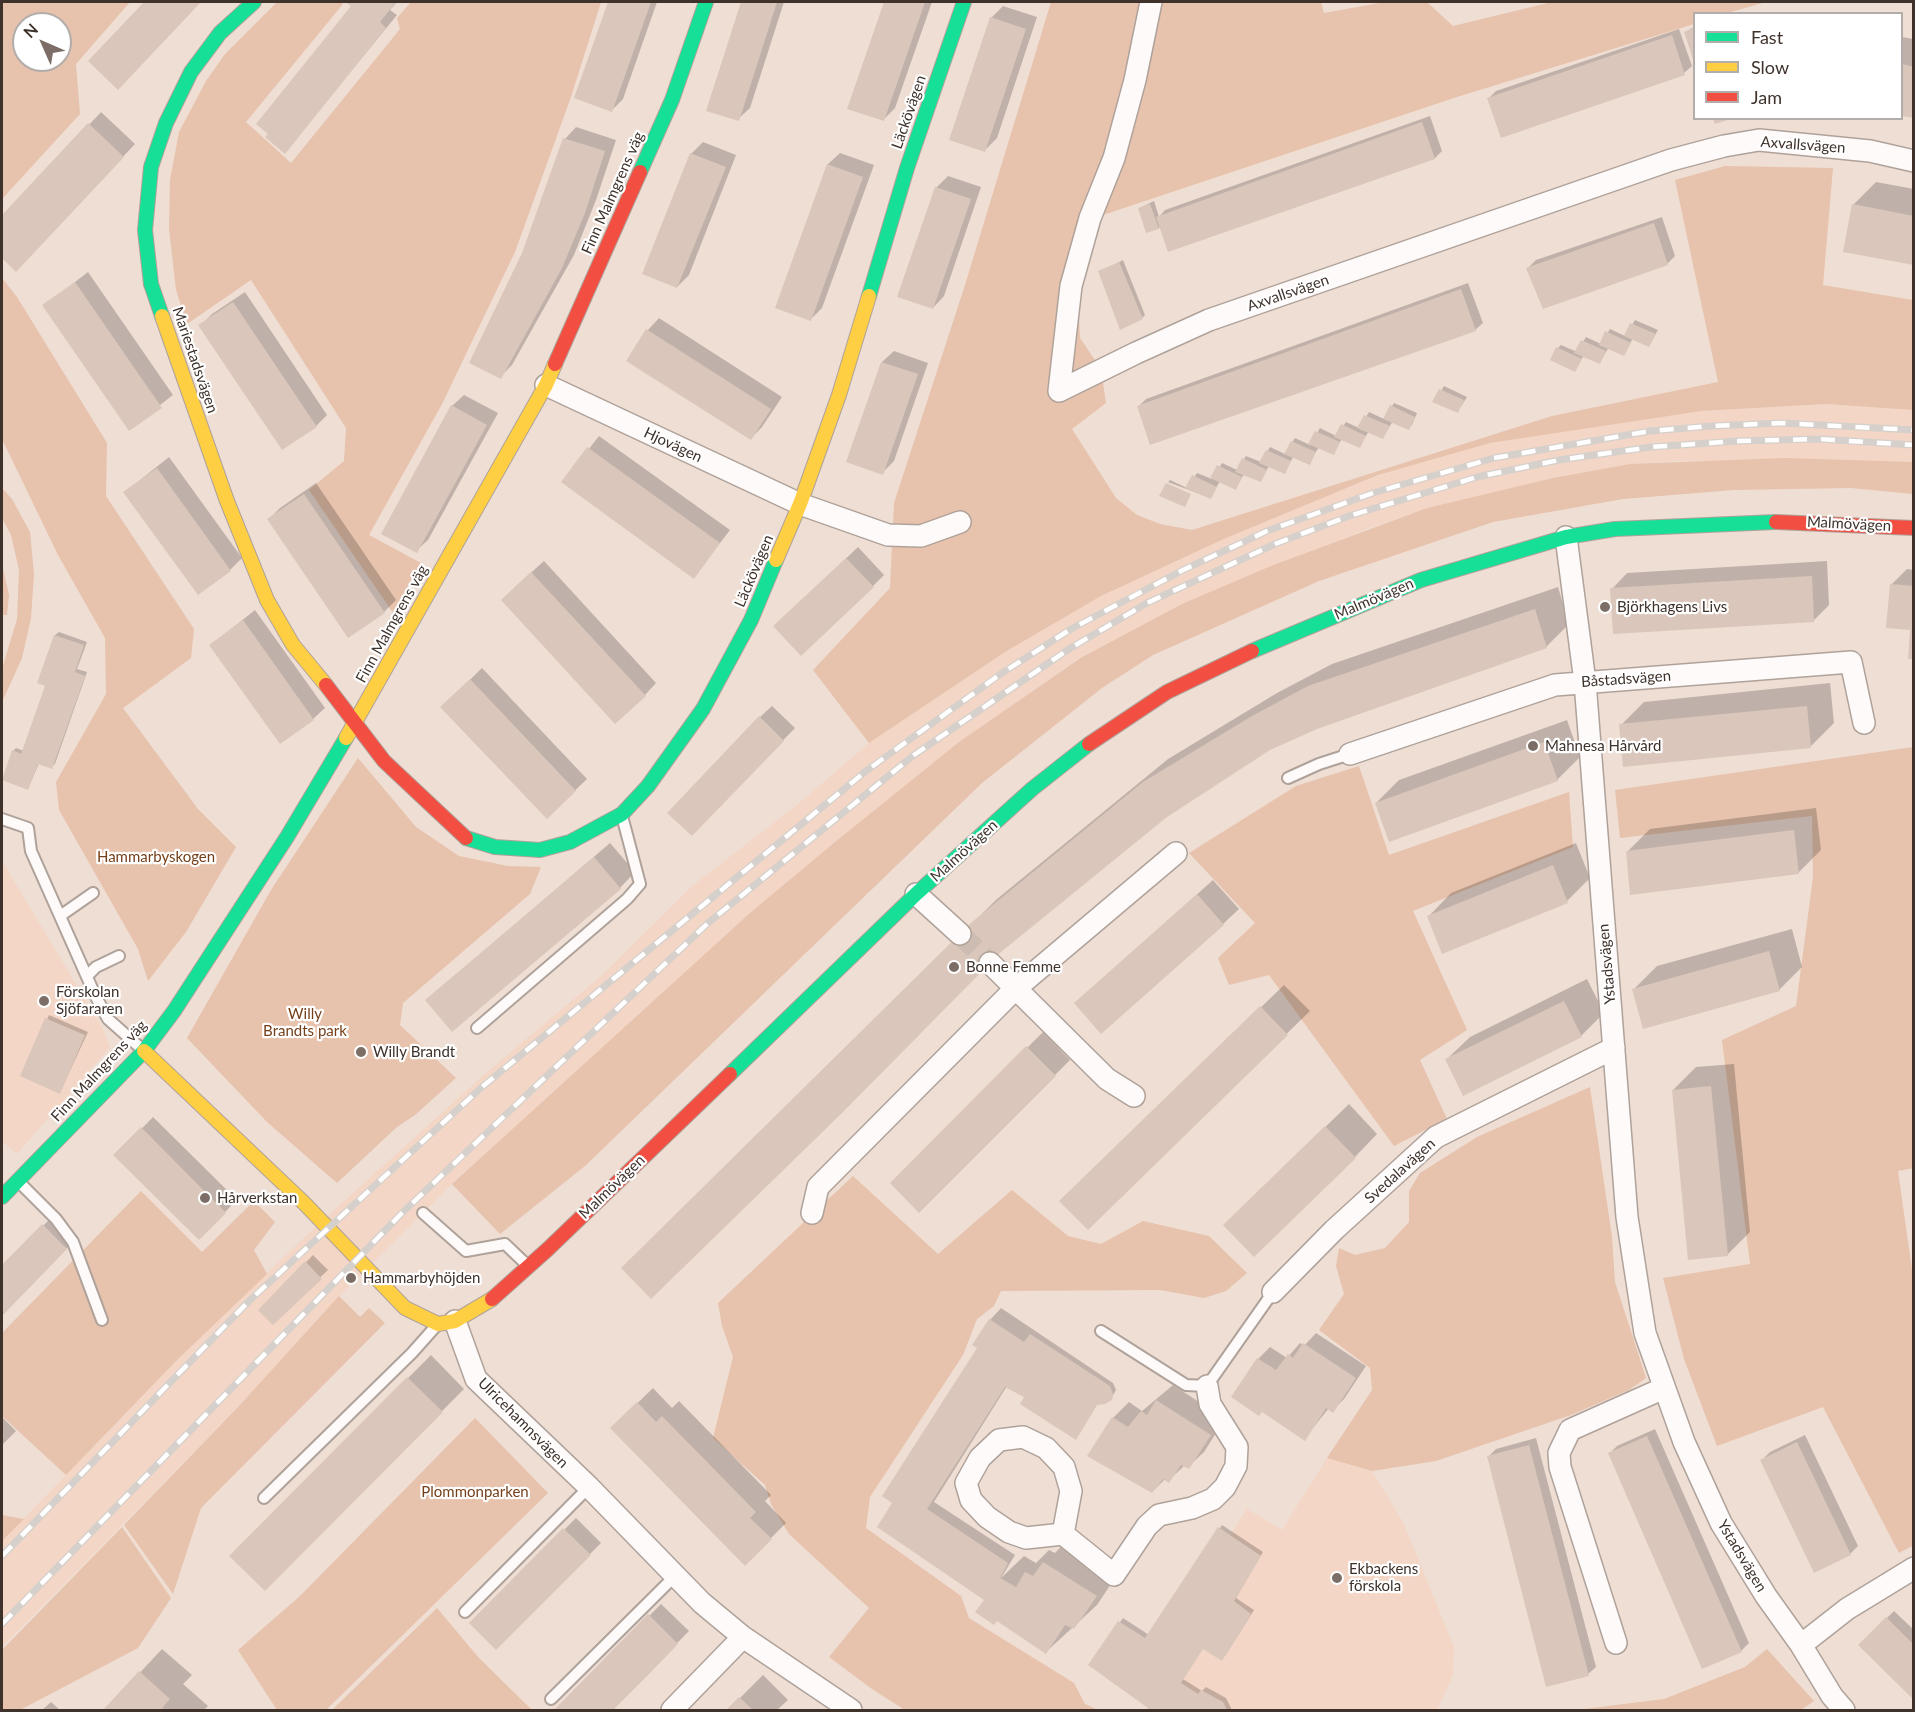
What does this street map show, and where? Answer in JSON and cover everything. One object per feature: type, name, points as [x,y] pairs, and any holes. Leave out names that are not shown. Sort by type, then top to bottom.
[{"type":"street","name":"Mariestadsvägen","points":[[254,2],[220,33],[191,72],[166,123],[151,167],[148,190],[145,230],[151,284],[227,501],[267,600],[293,645],[356,721]]},
{"type":"street","name":"Finn Malmgrens väg","points":[[2,1197],[144,1051],[174,1011],[280,846],[356,721],[546,385],[672,100],[706,2]]},
{"type":"street","name":"Läckövägen","points":[[356,721],[384,761],[462,837],[495,847],[540,850],[570,842],[622,814],[648,786],[703,709],[752,620],[800,504],[838,395],[908,168],[964,2]]},
{"type":"street","name":"Axvallsvägen","points":[[1151,2],[1135,80],[1114,158],[1090,218],[1071,286],[1059,392],[1136,353],[1209,320],[1671,160],[1759,140],[1870,151],[1914,161]]},
{"type":"street","name":"Hjovägen","points":[[546,385],[800,504]]},
{"type":"street","points":[[800,504],[888,535],[921,536],[960,522]]},
{"type":"street","name":"Malmövägen","points":[[446,1322],[497,1296],[916,894],[1032,789],[1090,743],[1167,692],[1219,665],[1421,579],[1566,537],[1615,529],[1800,521],[1914,528]]},
{"type":"street","name":"Ystadsvägen","points":[[1566,537],[1585,682],[1627,1217],[1638,1300],[1645,1333],[1684,1442],[1721,1523],[1766,1596],[1801,1645],[1832,1696],[1844,1710]]},
{"type":"street","name":"Båstadsvägen","points":[[1350,754],[1556,685],[1851,662],[1864,723]]},
{"type":"street","points":[[812,1213],[818,1187],[1015,989],[1176,853]]},
{"type":"street","name":"Malmövägen","points":[[916,894],[960,934]]},
{"type":"street","points":[[990,963],[1107,1079],[1134,1096]]},
{"type":"street","name":"Svedalavägen","points":[[1273,1292],[1334,1230],[1436,1137],[1614,1048]]},
{"type":"street","points":[[144,1051],[304,1203],[405,1308],[446,1322]]},
{"type":"street","name":"Ulricehamnsvägen","points":[[446,1322],[476,1379],[589,1487],[675,1576],[743,1637],[851,1710]]},
{"type":"street","points":[[1063,1534],[1071,1491],[1064,1467],[1046,1448],[1023,1437],[999,1440],[980,1458],[966,1483],[971,1500],[987,1517],[1009,1532],[1026,1538],[1063,1534],[1114,1575],[1147,1526],[1159,1515],[1191,1508],[1214,1499],[1225,1487],[1236,1466],[1237,1447],[1210,1404],[1207,1386]]},
{"type":"street","points":[[1616,1643],[1560,1467],[1559,1453],[1570,1430],[1664,1388]]},
{"type":"street","points":[[1801,1645],[1847,1609],[1914,1568]]},
{"type":"street","points":[[672,1710],[743,1637]]},
{"type":"lane","points":[[1288,778],[1319,764],[1350,754]]},
{"type":"lane","points":[[477,1028],[627,899],[640,884],[622,814]]},
{"type":"lane","points":[[2,819],[28,828],[31,851],[108,1019],[144,1051]]},
{"type":"lane","points":[[60,916],[93,893]]},
{"type":"lane","points":[[87,976],[96,967],[119,956]]},
{"type":"lane","points":[[18,1181],[56,1219],[73,1242],[102,1320]]},
{"type":"lane","points":[[423,1213],[466,1251],[505,1244],[528,1266]]},
{"type":"lane","points":[[1101,1331],[1186,1385],[1207,1386],[1273,1292]]},
{"type":"lane","points":[[264,1498],[446,1322]]},
{"type":"lane","points":[[465,1612],[589,1487]]},
{"type":"lane","points":[[551,1699],[675,1576]]},
{"type":"shaded area","points":[[1826,404],[1913,410],[1913,462],[1678,461],[1630,464],[1553,478],[1427,508],[1367,529],[1182,604],[1081,657],[959,742],[751,912],[452,1184],[348,1287],[239,1406],[2,1647],[2,1541],[176,1361],[311,1231],[487,1072],[601,976],[691,887],[798,804],[869,743],[1005,652],[1101,596],[1226,538],[1378,475],[1489,443],[1587,426],[1701,411]]},
{"type":"shaded area","name":"Förskolan Sjöfararen","points":[[2,861],[103,1029],[110,1047],[17,1154],[2,1141]]},
{"type":"shaded area","name":"Ekbackens förskola","points":[[1327,1458],[1372,1471],[1403,1522],[1454,1647],[1453,1675],[1437,1710],[1227,1710],[1223,1702],[1202,1690],[1198,1694],[1181,1683],[1203,1649],[1222,1661],[1251,1614],[1234,1601],[1261,1556],[1230,1535],[1247,1509],[1282,1530]]},
{"type":"green space","points":[[2,2],[130,2],[76,64],[80,114],[2,199]]},
{"type":"green space","points":[[277,2],[340,2],[343,4],[246,122],[291,163],[400,29],[397,18],[411,2],[601,2],[571,97],[515,252],[442,404],[369,535],[421,563],[393,613],[309,490],[344,461],[346,428],[251,280],[187,324],[176,290],[169,229],[170,180],[179,132],[206,81],[225,54]]},
{"type":"green space","points":[[1051,2],[1321,2],[1324,13],[1385,2],[1427,2],[1453,26],[1552,2],[1766,2],[1731,12],[1693,12],[1693,24],[1457,97],[1097,217],[1078,295],[1080,338],[1101,369],[1106,403],[1072,429],[1116,498],[1137,515],[1160,524],[1192,530],[1552,416],[1718,382],[1675,180],[1725,166],[1833,168],[1823,285],[1913,300],[1913,410],[1826,404],[1701,411],[1490,443],[1378,475],[1226,538],[1101,596],[1005,652],[869,743],[813,670],[890,588],[894,503],[965,285]]},
{"type":"green space","name":"Hammarbyskogen","points":[[2,278],[17,297],[107,443],[106,496],[194,629],[191,658],[123,708],[198,809],[236,847],[186,932],[148,981],[138,949],[59,810],[56,782],[106,694],[105,638],[58,555],[2,439]]},
{"type":"green space","points":[[1785,458],[1913,462],[1913,494],[1851,488],[1734,490],[1623,499],[1493,522],[1319,581],[1153,655],[1102,688],[982,783],[585,1166],[500,1234],[452,1184],[751,912],[959,742],[1082,657],[1182,604],[1271,566],[1427,508],[1553,478],[1630,464]]},
{"type":"green space","points":[[2,488],[12,499],[30,532],[34,574],[31,618],[22,658],[2,702],[2,669],[17,619],[19,570],[11,535],[2,518]]},
{"type":"green space","points":[[2,564],[9,595],[7,615],[2,615]]},
{"type":"green space","points":[[1913,747],[1914,1168],[1898,1171],[1914,1284],[1914,1545],[1899,1553],[1823,1407],[1717,1446],[1684,1359],[1663,1278],[1750,1264],[1722,1040],[1796,1006],[1813,877],[1812,816],[1620,838],[1615,790]]},
{"type":"green space","name":"Willy Brandts park","points":[[358,758],[416,827],[459,856],[508,866],[541,867],[530,894],[403,1003],[400,1025],[456,1078],[415,1115],[397,1127],[337,1183],[267,1122],[187,1038],[271,890]]},
{"type":"green space","points":[[1359,766],[1389,855],[1569,792],[1573,847],[1413,911],[1467,1030],[1420,1060],[1447,1119],[1394,1146],[1269,975],[1229,985],[1218,958],[1255,923],[1189,853],[1296,786]]},
{"type":"green space","points":[[1590,1087],[1612,1237],[1615,1282],[1646,1378],[1629,1390],[1571,1415],[1436,1461],[1372,1471],[1327,1458],[1372,1390],[1370,1368],[1319,1330],[1344,1294],[1336,1266],[1339,1248],[1355,1255],[1385,1248],[1409,1222],[1409,1191],[1420,1173],[1477,1137]]},
{"type":"green space","points":[[853,1176],[938,1254],[1012,1190],[1068,1236],[1101,1244],[1143,1221],[1209,1236],[1247,1273],[1226,1291],[1204,1298],[1160,1290],[1001,1291],[994,1306],[977,1319],[963,1355],[870,1497],[866,1528],[961,1596],[969,1618],[1074,1683],[1085,1704],[1098,1710],[905,1710],[872,1689],[829,1657],[869,1608],[789,1534],[771,1504],[765,1485],[713,1438],[733,1357],[722,1326],[718,1303]]},
{"type":"green space","points":[[141,1191],[202,1252],[254,1201],[275,1222],[254,1250],[267,1274],[176,1361],[66,1475],[2,1416],[2,1333]]},
{"type":"green space","points":[[339,1296],[360,1317],[369,1308],[385,1323],[201,1508],[173,1594],[124,1525],[239,1406]]},
{"type":"green space","name":"Plommonparken","points":[[475,1418],[548,1493],[326,1710],[277,1710],[238,1650],[300,1596]]},
{"type":"green space","points":[[2,1515],[24,1519],[2,1541]]},
{"type":"green space","points":[[122,1527],[171,1598],[138,1648],[20,1710],[2,1710],[2,1650]]},
{"type":"green space","points":[[437,1608],[479,1658],[532,1710],[332,1710]]},
{"type":"green space","points":[[1767,1649],[1814,1701],[1801,1710],[1576,1710],[1664,1699],[1745,1667]]},
{"type":"building","points":[[144,2],[201,2],[118,90],[88,61]]},
{"type":"building","points":[[345,2],[396,2],[380,22],[386,28],[285,154],[265,137],[268,134],[256,124],[351,6]]},
{"type":"building","points":[[608,2],[651,2],[612,112],[574,98]]},
{"type":"building","points":[[741,2],[777,2],[739,121],[706,111]]},
{"type":"building","points":[[884,2],[925,2],[884,121],[847,109]]},
{"type":"building","points":[[990,17],[1026,29],[985,152],[949,140]]},
{"type":"building","points":[[1693,28],[1693,59],[1684,32]]},
{"type":"building","points":[[1672,35],[1685,75],[1501,138],[1487,98]]},
{"type":"building","points":[[1903,64],[1914,67],[1914,118],[1903,116]]},
{"type":"building","points":[[1714,120],[1728,120],[1715,124]]},
{"type":"building","points":[[1422,122],[1435,159],[1168,252],[1156,217]]},
{"type":"building","points":[[88,123],[124,157],[16,272],[2,258],[2,215]]},
{"type":"building","points":[[563,138],[605,151],[585,213],[562,268],[501,379],[469,363],[522,253]]},
{"type":"building","points":[[690,153],[726,167],[677,288],[642,274]]},
{"type":"building","points":[[827,164],[863,177],[811,321],[775,308]]},
{"type":"building","points":[[935,187],[971,199],[933,309],[897,297]]},
{"type":"building","points":[[1150,204],[1159,229],[1146,233],[1138,208]]},
{"type":"building","points":[[1852,204],[1914,216],[1914,265],[1843,252]]},
{"type":"building","points":[[1654,223],[1668,265],[1543,309],[1526,268]]},
{"type":"building","points":[[1119,262],[1143,319],[1120,330],[1098,271]]},
{"type":"building","points":[[75,282],[162,408],[129,431],[42,305]]},
{"type":"building","points":[[1461,289],[1476,331],[1150,445],[1137,406]]},
{"type":"building","points":[[233,302],[317,427],[282,450],[198,325]]},
{"type":"building","points":[[1630,323],[1656,334],[1649,347],[1624,336]]},
{"type":"building","points":[[646,329],[771,409],[751,440],[626,361]]},
{"type":"building","points":[[1605,331],[1631,343],[1624,356],[1599,345]]},
{"type":"building","points":[[1581,340],[1606,351],[1600,364],[1574,353]]},
{"type":"building","points":[[1556,347],[1582,359],[1575,372],[1550,360]]},
{"type":"building","points":[[881,362],[918,374],[883,475],[846,462]]},
{"type":"building","points":[[1439,389],[1464,400],[1458,413],[1432,402]]},
{"type":"building","points":[[451,405],[487,425],[417,553],[381,534]]},
{"type":"building","points":[[1390,405],[1415,417],[1409,430],[1383,419]]},
{"type":"building","points":[[1364,415],[1390,426],[1383,439],[1357,428]]},
{"type":"building","points":[[1341,424],[1366,436],[1360,448],[1334,437]]},
{"type":"building","points":[[1315,431],[1340,442],[1334,455],[1308,444]]},
{"type":"building","points":[[1291,441],[1316,452],[1310,465],[1284,454]]},
{"type":"building","points":[[587,447],[720,543],[694,579],[561,482]]},
{"type":"building","points":[[1266,450],[1291,461],[1285,474],[1259,463]]},
{"type":"building","points":[[1242,458],[1267,470],[1261,482],[1235,472]]},
{"type":"building","points":[[1217,465],[1242,477],[1236,490],[1210,478]]},
{"type":"building","points":[[157,468],[231,571],[198,595],[123,492]]},
{"type":"building","points":[[1192,475],[1217,487],[1211,499],[1185,488]]},
{"type":"building","points":[[1166,483],[1191,494],[1185,507],[1159,496]]},
{"type":"building","points":[[304,494],[385,613],[348,638],[267,519]]},
{"type":"building","points":[[846,558],[874,587],[801,656],[773,626]]},
{"type":"building","points":[[531,572],[646,696],[615,724],[501,600]]},
{"type":"building","points":[[1812,576],[1814,622],[1613,634],[1610,588]]},
{"type":"building","points":[[1890,584],[1914,586],[1914,659],[1908,659],[1910,630],[1886,628]]},
{"type":"building","points":[[1535,609],[1547,648],[1317,729],[1270,750],[1167,817],[1001,952],[843,1112],[651,1299],[621,1268],[972,922],[1143,782],[1252,716],[1308,686]]},
{"type":"building","points":[[243,620],[314,720],[280,744],[209,645]]},
{"type":"building","points":[[54,635],[84,645],[75,672],[85,676],[52,769],[38,764],[28,790],[2,780],[12,750],[21,754],[45,686],[37,683]]},
{"type":"building","points":[[470,679],[576,791],[547,819],[440,707]]},
{"type":"building","points":[[1807,706],[1811,748],[1623,767],[1619,724]]},
{"type":"building","points":[[759,716],[784,741],[692,836],[667,813]]},
{"type":"building","points":[[1544,742],[1558,781],[1389,842],[1375,803]]},
{"type":"building","points":[[1794,830],[1799,874],[1630,895],[1626,851]]},
{"type":"building","points":[[594,857],[621,889],[452,1032],[425,1000]]},
{"type":"building","points":[[1553,865],[1568,903],[1442,954],[1427,916]]},
{"type":"building","points":[[1197,894],[1224,925],[1101,1034],[1074,1003]]},
{"type":"building","points":[[1769,951],[1780,991],[1643,1029],[1632,989]]},
{"type":"building","points":[[1564,1001],[1582,1037],[1463,1096],[1445,1059]]},
{"type":"building","points":[[1260,1006],[1288,1035],[1088,1230],[1059,1201]]},
{"type":"building","points":[[45,1018],[85,1035],[60,1094],[20,1076]]},
{"type":"building","points":[[1026,1046],[1056,1076],[919,1213],[890,1183]]},
{"type":"building","points":[[1711,1086],[1728,1256],[1688,1260],[1672,1090]]},
{"type":"building","points":[[1325,1126],[1356,1158],[1254,1257],[1223,1225]]},
{"type":"building","points":[[141,1127],[226,1213],[199,1240],[113,1155]]},
{"type":"building","points":[[42,1224],[67,1249],[2,1316],[2,1265]]},
{"type":"building","points":[[305,1261],[322,1279],[273,1325],[258,1310]]},
{"type":"building","points":[[989,1319],[1024,1342],[1030,1334],[1110,1386],[1113,1394],[1112,1400],[1097,1405],[1076,1440],[1020,1404],[1024,1397],[1005,1387],[927,1509],[1008,1563],[1000,1578],[1016,1587],[1025,1572],[1033,1576],[1043,1562],[1097,1596],[1074,1629],[1065,1625],[1046,1654],[997,1621],[994,1625],[975,1612],[984,1600],[877,1527],[892,1503],[882,1496],[977,1348],[972,1345]]},
{"type":"building","points":[[1303,1343],[1356,1378],[1333,1413],[1326,1408],[1305,1441],[1262,1412],[1259,1416],[1231,1397],[1257,1358],[1276,1370],[1288,1354],[1293,1358]]},
{"type":"building","points":[[407,1377],[443,1412],[265,1591],[229,1556]]},
{"type":"building","points":[[1156,1400],[1211,1435],[1189,1469],[1181,1465],[1169,1483],[1163,1479],[1152,1493],[1087,1456],[1112,1417],[1128,1427],[1141,1411],[1147,1415]]},
{"type":"building","points":[[637,1402],[656,1422],[662,1416],[756,1512],[750,1518],[772,1539],[745,1566],[610,1428]]},
{"type":"building","points":[[1647,1436],[1742,1652],[1702,1669],[1608,1453]]},
{"type":"building","points":[[1797,1442],[1851,1555],[1814,1573],[1760,1460]]},
{"type":"building","points":[[1529,1445],[1589,1676],[1546,1687],[1487,1456]]},
{"type":"building","points":[[1218,1527],[1261,1556],[1234,1601],[1251,1614],[1222,1661],[1203,1649],[1181,1683],[1198,1694],[1201,1690],[1223,1702],[1227,1710],[1147,1710],[1148,1708],[1088,1665],[1118,1621],[1145,1638]]},
{"type":"building","points":[[563,1528],[591,1555],[496,1650],[469,1623]]},
{"type":"building","points":[[648,1614],[678,1644],[652,1671],[613,1710],[554,1710]]},
{"type":"building","points":[[1886,1617],[1914,1645],[1914,1700],[1858,1645]]},
{"type":"building","points":[[139,1671],[170,1699],[162,1708],[165,1710],[103,1710]]},
{"type":"building","points":[[739,1697],[753,1710],[726,1710]]},
{"type":"tunnel","points":[[960,934],[990,963]]},
{"type":"railway","points":[[2,1556],[249,1301],[482,1087],[866,771],[1002,673],[1071,629],[1183,570],[1267,531],[1373,493],[1494,458],[1650,431],[1712,426],[1782,423],[1914,430]]},
{"type":"railway","points":[[2,1624],[402,1213],[708,923],[914,755],[1069,649],[1147,603],[1275,544],[1349,516],[1477,477],[1559,460],[1651,447],[1739,441],[1819,439],[1914,445]]},
{"type":"traffic: fast","points":[[162,316],[151,284],[145,230],[151,167],[166,123],[191,72],[220,33],[254,2]]},
{"type":"traffic: fast","points":[[640,172],[672,100],[706,2]]},
{"type":"traffic: fast","points":[[869,296],[907,168],[964,2]]},
{"type":"traffic: fast","points":[[1252,651],[1421,580],[1566,537],[1615,529],[1776,522]]},
{"type":"traffic: fast","points":[[466,838],[495,847],[540,850],[570,842],[622,814],[648,786],[703,709],[751,620],[776,560]]},
{"type":"traffic: fast","points":[[2,1197],[144,1051],[174,1011],[287,837],[346,738]]},
{"type":"traffic: fast","points":[[730,1074],[916,894],[1032,789],[1089,744]]},
{"type":"traffic: slow","points":[[776,560],[800,504],[839,395],[869,296]]},
{"type":"traffic: slow","points":[[162,316],[227,501],[267,600],[293,645],[326,685]]},
{"type":"traffic: slow","points":[[346,738],[546,385],[555,364]]},
{"type":"traffic: slow","points":[[144,1051],[304,1203],[405,1308],[438,1324],[455,1321],[492,1299]]},
{"type":"traffic: jam","points":[[555,364],[640,172]]},
{"type":"traffic: jam","points":[[1776,522],[1914,528]]},
{"type":"traffic: jam","points":[[1089,744],[1167,692],[1252,651]]},
{"type":"traffic: jam","points":[[326,685],[384,761],[466,838]]},
{"type":"traffic: jam","points":[[492,1299],[548,1249],[730,1074]]},
{"type":"place","name":"Björkhagens Livs","points":[[1605,607]]},
{"type":"place","name":"Mahnesa Hårvård","points":[[1533,746]]},
{"type":"place","name":"Bonne Femme","points":[[954,967]]},
{"type":"place","name":"Förskolan Sjöfararen","points":[[44,1001]]},
{"type":"place","name":"Willy Brandt","points":[[361,1052]]},
{"type":"place","name":"Hårverkstan","points":[[205,1198]]},
{"type":"place","name":"Hammarbyhöjden","points":[[351,1278]]},
{"type":"place","name":"Ekbackens förskola","points":[[1337,1578]]}]
